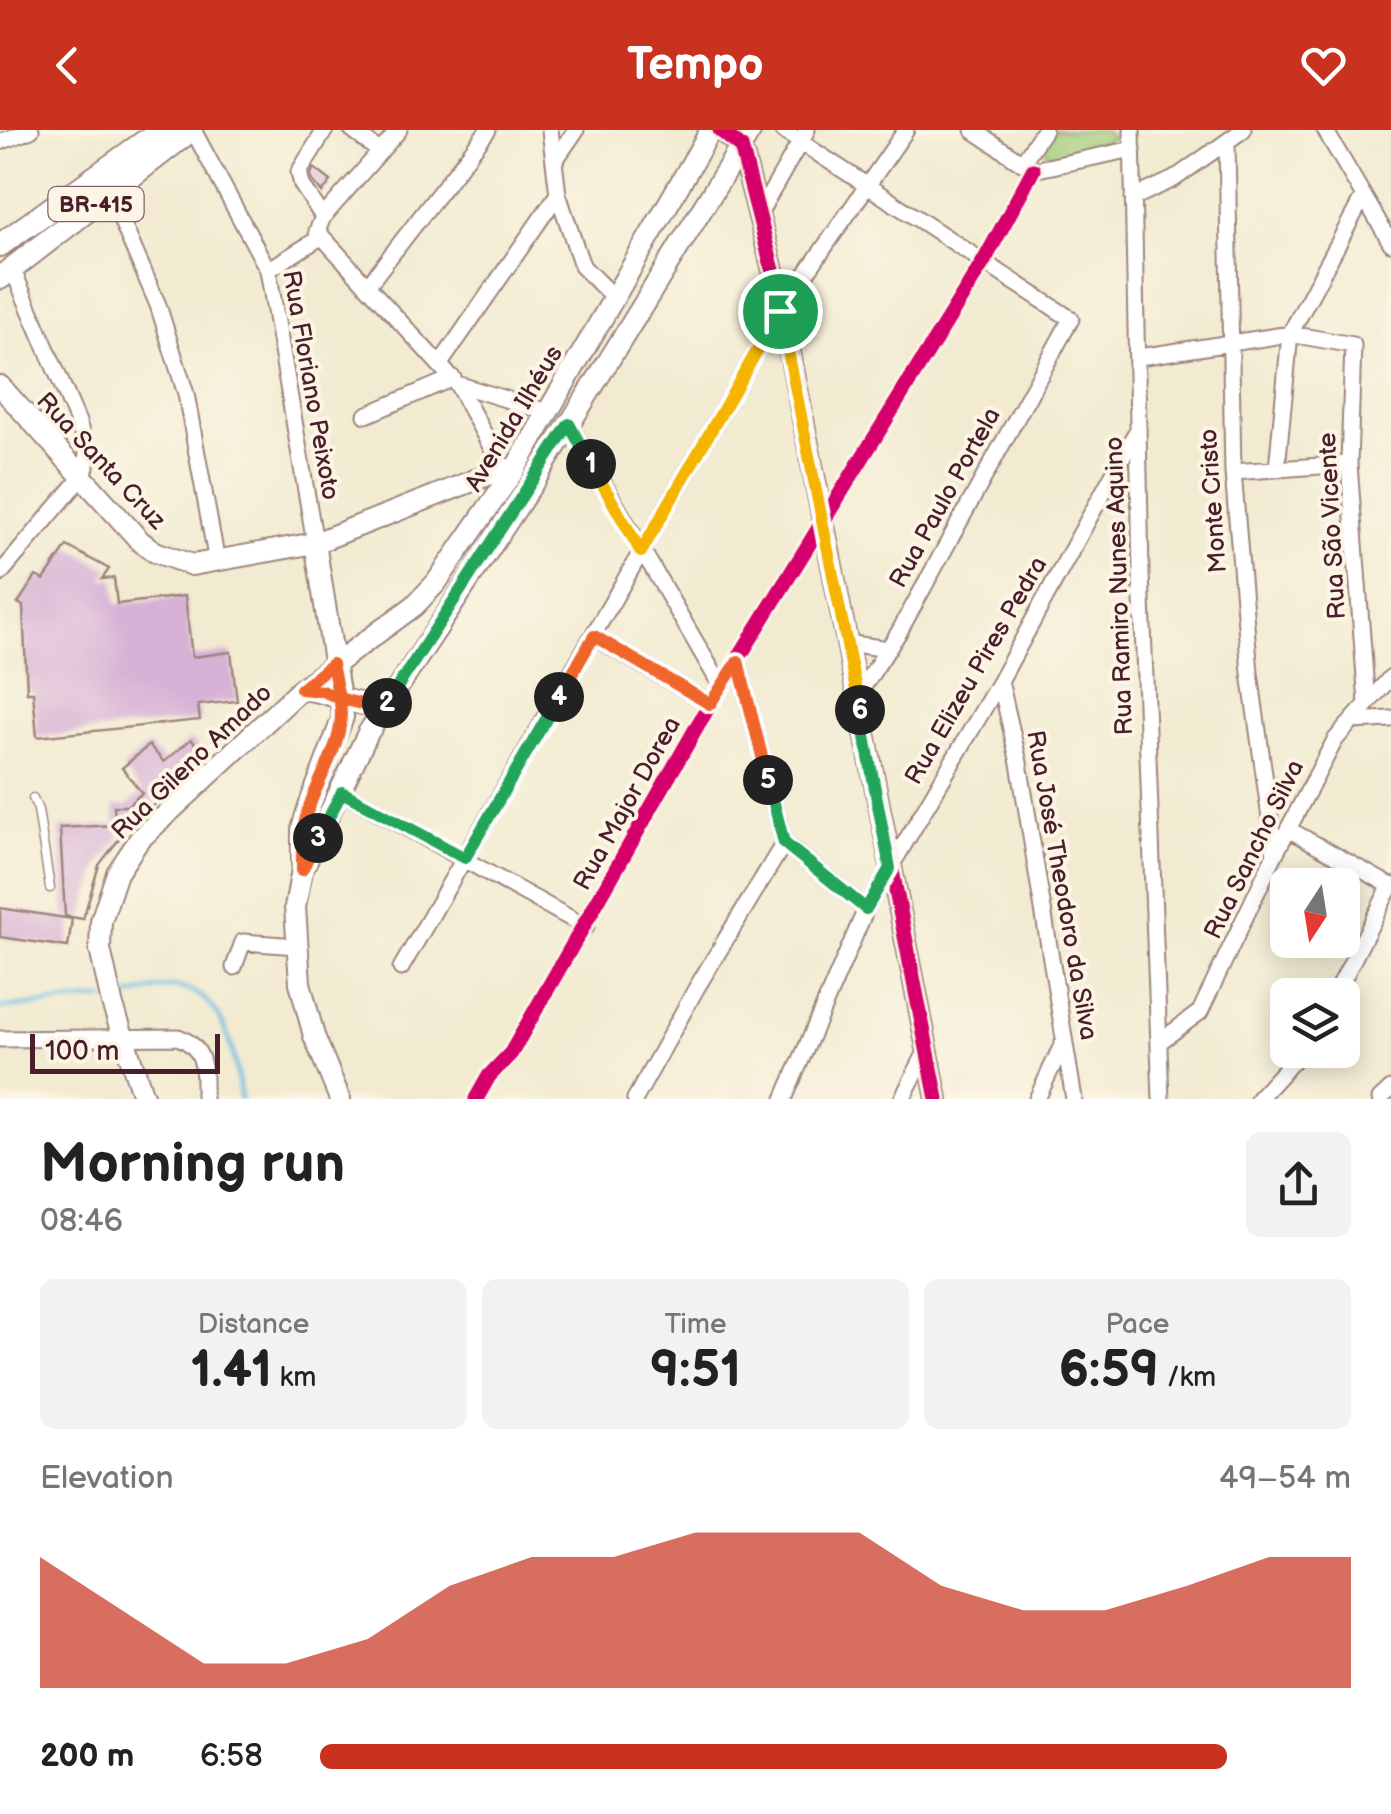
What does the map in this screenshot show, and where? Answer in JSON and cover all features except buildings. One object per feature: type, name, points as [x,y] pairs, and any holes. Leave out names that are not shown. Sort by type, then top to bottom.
[{"type":"main road","name":"BR-415","points":[[0,245],[161,130]]},
{"type":"main road","name":"BR-415","points":[[6,273],[192,130]]},
{"type":"main road","name":"Avenida Ilhéus","points":[[340,1099],[314,1036],[300,983],[295,907],[302,870],[302,830],[341,724],[332,664],[426,594],[547,412],[711,130]]},
{"type":"main road","points":[[720,130],[746,139],[937,1099]]},
{"type":"main road","name":"Avenida Ilhéus","points":[[302,870],[368,733],[569,424],[746,139]]},
{"type":"main road","name":"Rua Santa Cruz","points":[[0,386],[140,541],[173,560],[192,564],[217,562]]},
{"type":"main road","points":[[217,562],[315,543],[509,469]]},
{"type":"main road","name":"Rua Floriano Peixoto","points":[[315,543],[332,664]]},
{"type":"main road","name":"Rua Gileno Amado","points":[[124,1039],[100,950],[104,907],[117,873],[139,840],[332,664]]},
{"type":"main road","points":[[301,689],[322,691],[362,706],[386,704]]},
{"type":"main road","points":[[124,1039],[144,1099]]},
{"type":"street","points":[[0,142],[31,130]]},
{"type":"street","name":"Rua Floriano Peixoto","points":[[192,130],[268,270],[315,543]]},
{"type":"street","points":[[323,217],[299,172],[324,130]]},
{"type":"street","points":[[352,130],[379,150]]},
{"type":"street","points":[[399,130],[317,226],[321,237],[455,381],[509,469]]},
{"type":"street","points":[[368,285],[488,130]]},
{"type":"street","points":[[550,130],[558,194],[583,267],[614,298]]},
{"type":"street","points":[[554,162],[576,130]]},
{"type":"street","points":[[782,130],[804,136],[868,187],[984,262]]},
{"type":"street","points":[[401,968],[780,311],[906,130]]},
{"type":"street","points":[[972,130],[1028,166],[1130,137]]},
{"type":"street","name":"Rua Major Dorea","points":[[476,1099],[489,1076],[511,1053],[710,704],[984,262],[1044,130]]},
{"type":"street","points":[[1133,198],[1174,179],[1243,130]]},
{"type":"street","points":[[1324,130],[1391,243]]},
{"type":"street","points":[[760,212],[804,136]]},
{"type":"street","name":"Rua Ramiro Nunes Aquino","points":[[1130,137],[1162,1099]]},
{"type":"street","name":"Monte Cristo","points":[[1226,143],[1233,472],[1250,673],[1275,854]]},
{"type":"street","points":[[110,194],[139,256],[186,394],[217,562]]},
{"type":"street","points":[[440,364],[558,194]]},
{"type":"street","points":[[1277,468],[1290,334],[1363,197]]},
{"type":"street","points":[[268,270],[321,237]]},
{"type":"street","name":"Rua Paulo Portela","points":[[858,696],[1071,319],[984,262]]},
{"type":"street","points":[[0,574],[82,477],[87,451],[78,422],[6,273]]},
{"type":"street","points":[[1139,357],[1290,334]]},
{"type":"street","name":"Rua São Vicente","points":[[1290,334],[1353,345],[1349,464],[1367,704]]},
{"type":"street","points":[[366,415],[455,381],[547,412]]},
{"type":"street","points":[[569,424],[721,686]]},
{"type":"street","name":"Rua Elizeu Pires Pedra","points":[[784,1099],[866,909],[1000,680],[1137,430]]},
{"type":"street","points":[[1233,472],[1349,464]]},
{"type":"street","points":[[594,636],[710,704]]},
{"type":"street","points":[[846,643],[888,649]]},
{"type":"street","points":[[738,661],[784,843],[866,909]]},
{"type":"street","name":"Rua Sancho Silva","points":[[1162,1040],[1200,1012],[1275,854],[1336,740],[1391,677]]},
{"type":"street","name":"Rua José Theodoro da Silva","points":[[1000,680],[1019,763],[1074,1099]]},
{"type":"street","points":[[1352,721],[1391,718]]},
{"type":"street","points":[[342,792],[586,927]]},
{"type":"street","points":[[1288,829],[1391,885],[1344,978]]},
{"type":"street","points":[[635,1099],[784,843]]},
{"type":"street","points":[[234,967],[243,942],[297,946]]},
{"type":"street","points":[[0,1040],[178,1037],[195,1045],[204,1064],[204,1099]]},
{"type":"street","points":[[1038,1099],[1064,1041]]},
{"type":"street","points":[[902,1099],[927,1050]]},
{"type":"street","points":[[1269,1096],[1290,1068]]},
{"type":"street","points":[[1380,1099],[1391,1089]]},
{"type":"lane","points":[[32,798],[38,810],[50,888]]},
{"type":"green space","points":[[1054,130],[1103,130],[1114,138],[1056,158],[1042,149]]},
{"type":"waterway","points":[[119,998],[173,987],[191,991],[205,1000],[225,1028],[241,1099]]},
{"type":"waterway","points":[[0,1008],[105,999]]},
{"type":"cycle path","points":[[720,130],[741,147],[776,282],[937,1099]]},
{"type":"cycle path","points":[[476,1099],[489,1076],[511,1053],[710,704],[984,261],[1033,170]]},
{"type":"route","points":[[780,311],[641,552],[569,424],[386,704],[362,706],[339,698],[332,664],[301,689],[339,698],[343,717],[302,830],[302,870],[342,792],[465,858],[594,636],[710,704],[738,661],[784,843],[866,909],[890,868],[780,311]]}]
